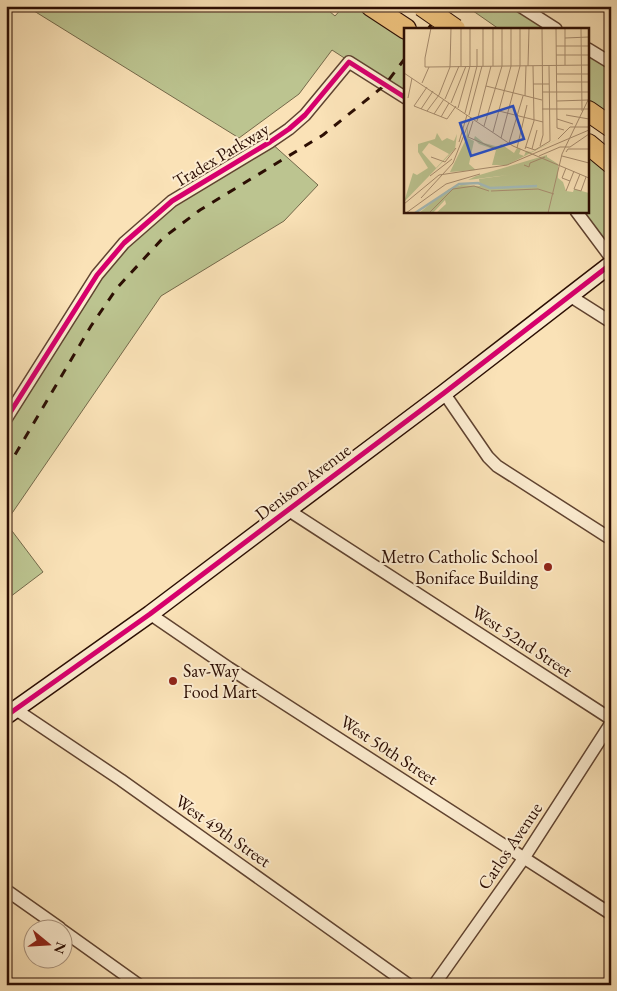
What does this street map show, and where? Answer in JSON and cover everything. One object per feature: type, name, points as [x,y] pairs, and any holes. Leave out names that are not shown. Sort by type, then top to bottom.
[{"type":"highway","points":[[371,6],[398,24]]},
{"type":"highway","points":[[422,6],[454,28]]},
{"type":"highway","points":[[590,112],[611,127]]},
{"type":"highway","points":[[590,146],[611,162]]},
{"type":"main road","name":"Denison Avenue","points":[[11,713],[150,614],[444,393],[611,264]]},
{"type":"street","points":[[520,6],[554,28]]},
{"type":"street","points":[[590,50],[611,64]]},
{"type":"street","name":"Tradex Parkway","points":[[6,419],[96,275],[124,244],[172,201],[289,129],[305,115],[349,62],[404,97]]},
{"type":"street","points":[[577,212],[611,258]]},
{"type":"street","points":[[570,296],[611,322]]},
{"type":"street","points":[[444,393],[488,457],[497,466],[611,539]]},
{"type":"street","name":"West 52nd Street","points":[[288,510],[611,719]]},
{"type":"street","name":"West 50th Street","points":[[150,614],[237,674],[611,914]]},
{"type":"street","name":"West 49th Street","points":[[11,713],[121,780],[409,985]]},
{"type":"street","name":"Carlos Avenue","points":[[434,985],[524,858],[611,724]]},
{"type":"street","points":[[6,890],[45,918]]},
{"type":"street","points":[[72,937],[139,985]]},
{"type":"green space","points":[[26,6],[323,6],[335,16],[344,6],[371,6],[404,28],[404,97],[332,50],[299,94],[239,138]]},
{"type":"green space","points":[[466,6],[513,6],[547,28],[498,28]]},
{"type":"green space","points":[[590,55],[611,68],[611,115],[590,102]]},
{"type":"green space","points":[[270,142],[318,185],[284,221],[161,296],[6,522],[6,419],[96,275],[172,201]]},
{"type":"green space","points":[[590,146],[611,163],[611,258],[571,212],[590,212]]},
{"type":"green space","points":[[6,523],[43,572],[6,600]]},
{"type":"railway","points":[[429,28],[446,6]]},
{"type":"railway","points":[[6,470],[91,326],[117,288],[163,238],[200,210],[323,135],[385,85],[404,60]]},
{"type":"cycle path","points":[[6,419],[97,275],[124,243],[172,201],[289,129],[305,115],[349,62],[404,97]]},
{"type":"cycle path","points":[[6,716],[150,614],[444,393],[611,264]]},
{"type":"place","name":"Metro Catholic School Boniface Building","points":[[548,567]]},
{"type":"place","name":"Sav-Way Food Mart","points":[[173,681]]}]
